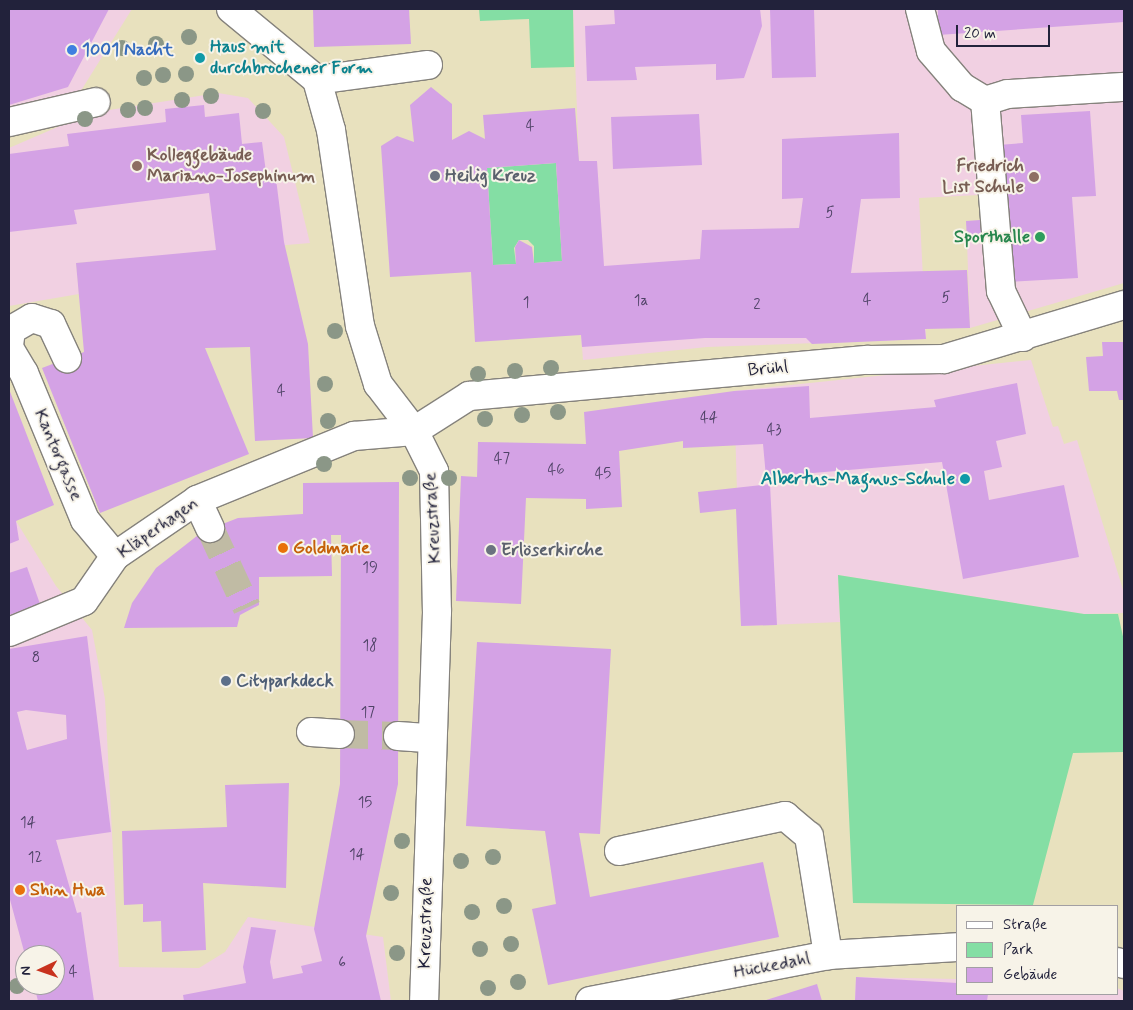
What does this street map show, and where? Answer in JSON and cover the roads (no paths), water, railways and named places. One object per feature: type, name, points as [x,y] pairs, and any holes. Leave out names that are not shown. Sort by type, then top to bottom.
[{"type":"street","points":[[231,9],[318,80],[428,64]]},
{"type":"street","points":[[920,9],[931,51],[962,87],[985,101],[1008,94],[1124,87]]},
{"type":"street","name":"Kreuzstraße","points":[[318,80],[331,130],[360,326],[378,384],[414,431],[434,471],[437,612],[430,738],[424,1001]]},
{"type":"street","points":[[985,101],[1001,290],[1023,337]]},
{"type":"street","points":[[9,122],[96,102]]},
{"type":"street","name":"Brühl","points":[[414,431],[469,396],[868,360],[944,360],[1124,305]]},
{"type":"street","name":"Kantorgasse","points":[[67,358],[51,324],[32,318],[11,330],[9,347],[24,373],[85,520],[115,556]]},
{"type":"street","name":"Kläperhagen","points":[[9,632],[84,601],[115,556],[197,500],[354,436],[414,431]]},
{"type":"street","points":[[197,500],[210,528]]},
{"type":"street","points":[[311,732],[340,734]]},
{"type":"street","points":[[398,736],[430,738]]},
{"type":"street","points":[[619,851],[785,816],[809,836],[828,955]]},
{"type":"street","name":"Hückedahl","points":[[590,1001],[828,955],[956,947]]},
{"type":"tunnel","points":[[210,528],[247,608]]},
{"type":"tunnel","points":[[340,734],[398,736]]},
{"type":"place","name":"1001 Nacht","points":[[72,50]]},
{"type":"place","name":"Haus mit durchbrochener Form","points":[[200,58]]},
{"type":"place","name":"Kolleggebäude Mariano-Josephinum","points":[[137,166]]},
{"type":"place","name":"Heilig Kreuz","points":[[435,176]]},
{"type":"place","name":"Friedrich List Schule","points":[[1034,177]]},
{"type":"place","name":"Sporthalle","points":[[1040,237]]},
{"type":"place","name":"Albertus-Magnus-Schule","points":[[965,479]]},
{"type":"place","name":"Goldmarie","points":[[283,548]]},
{"type":"place","name":"Erlöserkirche","points":[[491,550]]},
{"type":"place","name":"Cityparkdeck","points":[[226,681]]},
{"type":"place","name":"Shin Hwa","points":[[20,890]]}]
